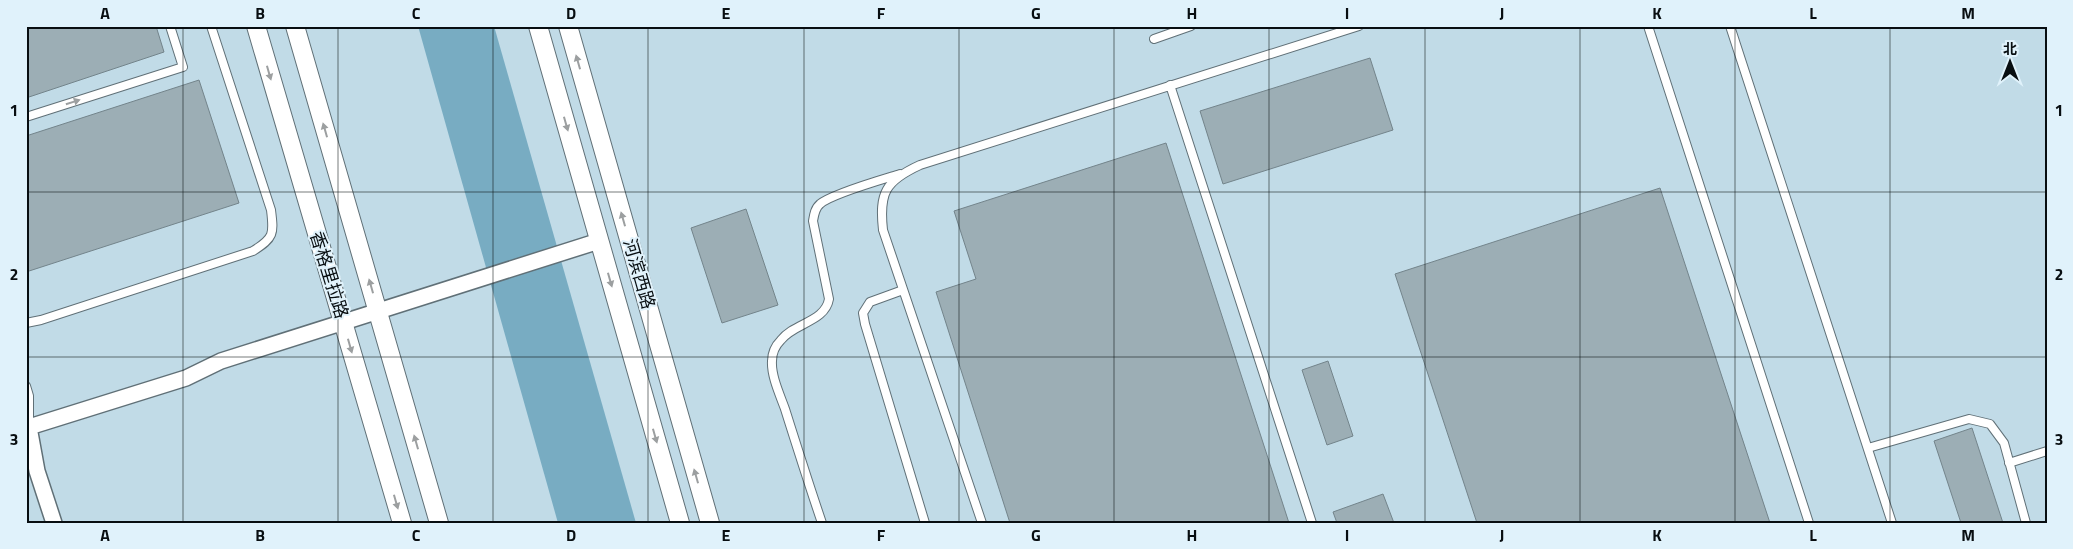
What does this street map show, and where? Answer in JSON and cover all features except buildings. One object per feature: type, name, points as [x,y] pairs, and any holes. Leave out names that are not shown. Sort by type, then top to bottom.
[{"type":"street","name":"香格里拉路","points":[[256,26],[402,523]]},
{"type":"street","name":"香格里拉路","points":[[295,26],[439,523]]},
{"type":"street","points":[[538,26],[680,523]]},
{"type":"street","name":"河滨西路","points":[[568,26],[710,523]]},
{"type":"street","points":[[54,523],[37,471],[28,427],[186,378],[221,361],[599,242]]},
{"type":"lane","points":[[26,117],[183,66],[170,26]]},
{"type":"lane","points":[[26,323],[41,320],[253,251],[267,242],[273,229],[271,210],[211,26]]},
{"type":"lane","points":[[1154,39],[1191,26]]},
{"type":"lane","points":[[822,523],[777,385],[772,361],[774,350],[782,338],[816,317],[828,306],[829,299],[813,221],[819,204],[937,159],[1359,26]]},
{"type":"lane","points":[[1648,26],[1809,523]]},
{"type":"lane","points":[[1730,26],[1892,523]]},
{"type":"lane","points":[[1170,85],[1312,523]]},
{"type":"lane","points":[[901,173],[883,196],[881,210],[883,230],[982,523]]},
{"type":"lane","points":[[903,290],[870,302],[863,313],[925,523]]},
{"type":"lane","points":[[26,386],[30,396],[28,427]]},
{"type":"lane","points":[[1868,448],[1969,419],[1990,424],[2004,443],[2026,523]]},
{"type":"lane","points":[[2009,464],[2047,451]]},
{"type":"shaded area","points":[[26,26],[2047,26],[2047,523],[26,523]]},
{"type":"water","points":[[418,26],[494,26],[636,523],[558,523]]}]
